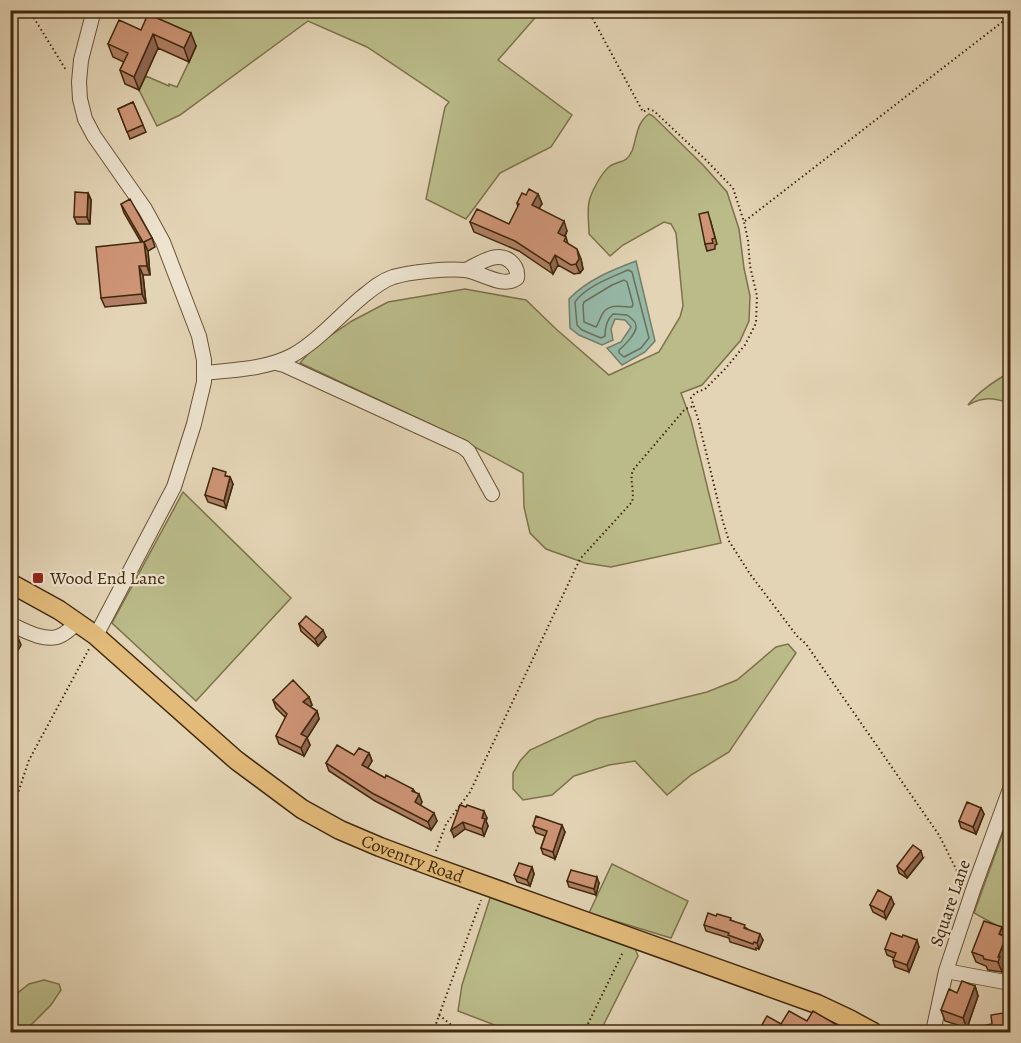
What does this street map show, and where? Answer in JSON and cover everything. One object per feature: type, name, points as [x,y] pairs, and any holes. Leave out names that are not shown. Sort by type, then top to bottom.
[{"type":"main road","name":"Coventry Road","points":[[10,583],[59,610],[96,637],[236,760],[302,809],[340,830],[431,866],[817,1004],[873,1032]]},
{"type":"street","points":[[94,10],[81,60],[78,82],[85,119],[94,136],[145,209],[163,242],[199,336],[204,360],[204,382],[194,424],[174,487],[96,637]]},
{"type":"street","points":[[204,373],[276,363],[294,355],[384,281],[405,275],[466,270]]},
{"type":"street","points":[[276,363],[463,447],[469,452],[492,494]]},
{"type":"street","points":[[10,624],[44,638],[65,634],[77,623]]},
{"type":"street","name":"Square Lane","points":[[933,1032],[946,971],[973,890],[1011,789]]},
{"type":"street","points":[[946,971],[1011,983]]},
{"type":"path","points":[[29,10],[66,70],[81,60]]},
{"type":"path","points":[[588,10],[643,112],[648,109],[654,111],[732,188],[744,222],[757,296],[756,323],[745,345],[725,369],[705,389],[695,393],[691,398],[729,541],[750,574],[813,654],[939,835],[964,885],[973,890]]},
{"type":"path","points":[[744,222],[1011,16]]},
{"type":"path","points":[[431,866],[446,824],[470,792],[580,559],[632,502],[634,495],[631,474],[633,470],[686,409],[694,406]]},
{"type":"path","points":[[10,817],[29,760],[96,637]]},
{"type":"path","points":[[433,1032],[486,885]]},
{"type":"path","points":[[584,1032],[631,937]]},
{"type":"path","points":[[439,1015],[460,1032]]},
{"type":"green space","points":[[160,11],[541,11],[498,60],[572,115],[551,147],[500,173],[466,219],[426,199],[445,107],[449,102],[367,47],[308,21],[180,115],[157,126],[139,90],[146,76],[177,87],[196,47],[153,28]]},
{"type":"green space","points":[[649,114],[703,165],[727,192],[739,229],[750,296],[749,321],[740,341],[702,385],[681,393],[691,420],[721,543],[611,567],[585,563],[546,549],[530,533],[524,507],[523,473],[445,431],[300,363],[315,346],[352,321],[388,302],[465,289],[526,300],[609,375],[659,352],[680,317],[683,306],[676,233],[671,224],[664,222],[623,245],[610,256],[589,234],[588,218],[589,202],[597,182],[610,166],[625,160],[630,155],[639,126]]},
{"type":"green space","points":[[1010,372],[1010,403],[989,399],[968,405],[982,391]]},
{"type":"green space","points":[[183,492],[291,598],[196,701],[112,623]]},
{"type":"green space","points":[[788,644],[796,653],[729,752],[691,775],[667,795],[635,761],[609,765],[574,776],[552,795],[523,800],[513,789],[513,773],[530,750],[597,719],[707,692],[737,680],[776,647]]},
{"type":"green space","points":[[1005,827],[1010,829],[1010,933],[974,913]]},
{"type":"green space","points":[[612,864],[688,901],[671,938],[589,913]]},
{"type":"green space","points":[[491,895],[634,946],[638,956],[600,1032],[513,1032],[458,1011],[462,985]]},
{"type":"green space","points":[[44,980],[59,984],[61,990],[51,1005],[24,1032],[11,1032],[11,998],[29,984]]},
{"type":"water","points":[[636,261],[655,341],[645,352],[622,365],[607,348],[621,342],[631,327],[625,320],[615,319],[611,329],[613,340],[602,345],[579,335],[570,328],[569,299],[592,281]]},
{"type":"building","points":[[148,14],[191,33],[184,48],[153,34],[134,77],[120,70],[128,53],[108,44],[119,20],[141,30]]},
{"type":"building","points":[[133,102],[143,125],[127,132],[118,109]]},
{"type":"building","points":[[529,189],[538,194],[532,205],[564,221],[558,233],[566,237],[564,241],[577,249],[579,259],[576,264],[571,265],[555,255],[550,264],[515,241],[470,222],[477,209],[509,224],[522,193],[526,195]]},
{"type":"building","points":[[75,192],[88,193],[87,217],[74,217]]},
{"type":"building","points":[[130,199],[152,238],[144,242],[147,266],[139,266],[142,294],[101,298],[96,247],[143,242],[121,204]]},
{"type":"building","points":[[708,212],[715,238],[712,239],[713,243],[705,244],[699,214]]},
{"type":"building","points":[[213,468],[226,472],[225,476],[230,477],[224,501],[205,495]]},
{"type":"building","points":[[306,616],[323,630],[315,639],[299,624]]},
{"type":"building","points":[[10,632],[17,635],[10,648]]},
{"type":"building","points":[[293,680],[309,697],[303,702],[317,711],[301,734],[307,737],[301,748],[276,736],[287,714],[273,700]]},
{"type":"building","points":[[337,745],[354,755],[359,748],[369,753],[362,765],[385,778],[386,775],[419,794],[415,802],[434,813],[428,822],[372,793],[326,763]]},
{"type":"building","points":[[967,802],[981,808],[973,827],[959,821]]},
{"type":"building","points":[[460,805],[484,811],[482,818],[485,819],[482,829],[463,822],[451,830]]},
{"type":"building","points":[[536,816],[562,825],[553,852],[541,848],[547,831],[533,826]]},
{"type":"building","points":[[913,845],[921,851],[904,872],[897,866]]},
{"type":"building","points":[[519,863],[532,867],[527,880],[514,875]]},
{"type":"building","points":[[571,870],[597,877],[594,889],[567,881]]},
{"type":"building","points":[[878,890],[891,897],[884,912],[870,905]]},
{"type":"building","points":[[708,913],[731,918],[730,920],[745,925],[744,928],[760,934],[757,943],[753,944],[704,925]]},
{"type":"building","points":[[984,921],[1002,927],[999,934],[1006,937],[998,962],[984,959],[983,956],[972,952]]},
{"type":"building","points":[[891,933],[917,940],[907,965],[893,960],[896,953],[885,949]]},
{"type":"building","points":[[962,981],[975,986],[963,1018],[941,1010],[949,989],[957,993]]},
{"type":"building","points":[[789,1011],[807,1021],[813,1011],[842,1028],[840,1032],[798,1032],[793,1029],[791,1032],[758,1032],[767,1016],[781,1024]]},
{"type":"building","points":[[1003,1013],[1004,1021],[1011,1019],[1011,1032],[970,1032],[969,1028],[992,1024],[991,1015]]},
{"type":"place","name":"Wood End Lane","points":[[38,578]]}]
